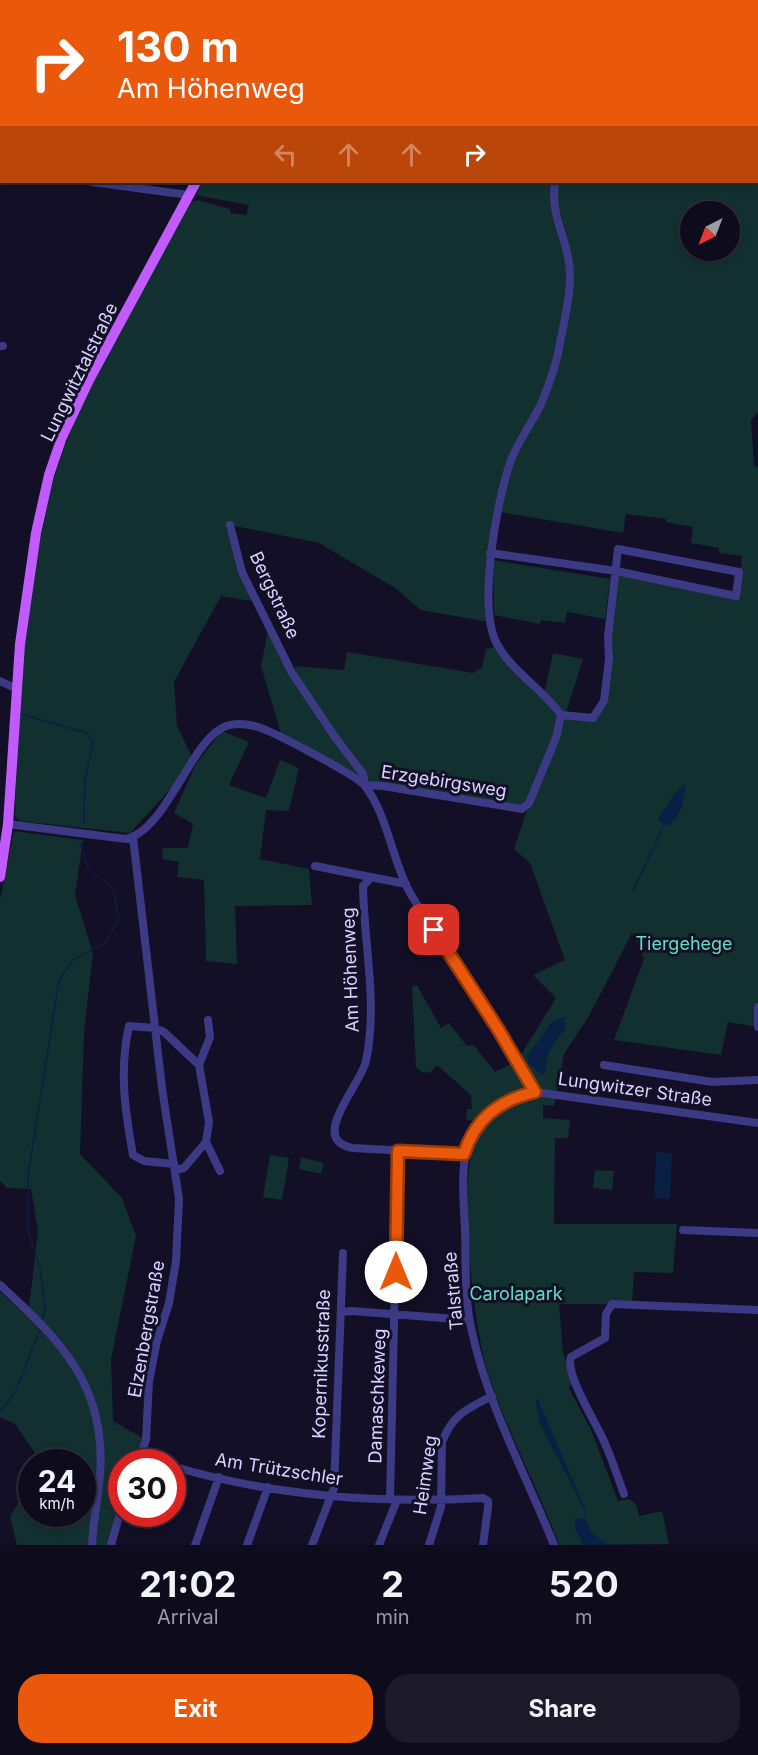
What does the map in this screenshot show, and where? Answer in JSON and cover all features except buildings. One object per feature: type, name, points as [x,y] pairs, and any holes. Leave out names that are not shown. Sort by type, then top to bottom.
[{"type":"main road","name":"Lungwitztalstraße","points":[[0,877],[8,824],[15,688],[36,533],[56,455],[89,380],[195,183]]},
{"type":"street","points":[[99,183],[189,195]]},
{"type":"street","points":[[490,553],[616,571],[736,597],[739,572],[618,549],[616,571],[604,701],[592,718],[561,715],[511,663],[498,646],[491,631],[490,553],[512,459],[541,404],[560,345],[570,278],[568,257],[557,226],[553,197],[555,183]]},
{"type":"street","name":"Bergstraße","points":[[230,525],[242,572],[295,677],[363,774],[365,785]]},
{"type":"street","points":[[0,681],[15,688]]},
{"type":"street","name":"Erzgebirgsweg","points":[[365,785],[522,809],[529,803],[556,738],[561,715]]},
{"type":"street","points":[[8,824],[126,839],[133,837],[141,832],[173,793],[208,738],[218,730],[230,725],[258,727],[282,737],[365,785]]},
{"type":"street","name":"Lungwitzer Straße","points":[[365,785],[380,815],[406,884],[535,1092],[758,1123]]},
{"type":"street","name":"Elzenbergstraße","points":[[133,837],[155,1028],[179,1199],[176,1261],[169,1303],[157,1341],[149,1382],[146,1440],[143,1449]]},
{"type":"street","points":[[315,866],[357,873],[370,879],[406,884]]},
{"type":"street","name":"Am Höhenweg","points":[[370,879],[363,886],[370,1000],[366,1063],[333,1126],[339,1142],[353,1148],[464,1154]]},
{"type":"street","points":[[758,1007],[758,1027]]},
{"type":"street","points":[[199,1065],[172,1037],[155,1028],[129,1026],[123,1051],[123,1088],[133,1155],[144,1161],[184,1168],[206,1142],[209,1122],[199,1065],[210,1037],[208,1020]]},
{"type":"street","points":[[604,1065],[712,1082],[758,1080]]},
{"type":"street","name":"Talstraße","points":[[535,1092],[511,1099],[490,1112],[473,1131],[464,1154],[463,1195],[469,1320],[492,1396],[554,1545]]},
{"type":"street","points":[[206,1142],[220,1171]]},
{"type":"street","name":"Damaschkeweg","points":[[379,1545],[394,1499],[398,1151]]},
{"type":"street","points":[[684,1230],[758,1233]]},
{"type":"street","name":"Kopernikusstraße","points":[[312,1545],[334,1488],[342,1312],[339,1307],[343,1253]]},
{"type":"street","points":[[0,1285],[45,1326],[73,1360],[86,1387],[94,1414],[99,1446],[100,1475],[92,1545]]},
{"type":"street","points":[[624,1494],[606,1445],[569,1364],[574,1355],[605,1338],[606,1314],[612,1304],[758,1310]]},
{"type":"street","points":[[342,1312],[469,1320]]},
{"type":"street","name":"Heimweg","points":[[429,1545],[441,1500],[442,1442],[450,1424],[462,1412],[492,1396]]},
{"type":"street","name":"Am Trützschler","points":[[186,1469],[268,1487],[331,1495],[441,1500],[483,1498],[488,1501],[483,1545]]},
{"type":"street","points":[[195,1545],[219,1477]]},
{"type":"street","points":[[247,1545],[268,1487]]},
{"type":"street","points":[[111,1545],[115,1527]]},
{"type":"street","points":[[114,1531],[116,1527]]},
{"type":"green space","points":[[201,183],[758,183],[758,412],[751,420],[754,466],[758,467],[758,1027],[728,1022],[721,1055],[614,1040],[644,959],[632,933],[589,1016],[564,1054],[554,1106],[543,1105],[543,1118],[570,1120],[568,1138],[555,1138],[554,1224],[677,1224],[673,1273],[634,1272],[632,1304],[559,1304],[563,1352],[572,1384],[569,1388],[591,1430],[618,1501],[629,1499],[636,1504],[639,1516],[662,1511],[669,1544],[559,1545],[504,1417],[483,1353],[469,1257],[467,1190],[470,1163],[480,1135],[499,1114],[524,1101],[534,1099],[538,1086],[519,1058],[556,998],[533,975],[565,960],[530,863],[514,849],[529,804],[522,809],[439,796],[432,790],[371,783],[297,677],[295,666],[344,670],[347,652],[473,673],[482,667],[486,649],[498,646],[544,695],[553,653],[583,659],[566,713],[592,718],[603,705],[617,572],[738,597],[742,556],[719,553],[719,548],[691,543],[693,527],[666,522],[666,519],[626,514],[623,533],[499,512],[490,553],[489,622],[421,610],[395,588],[319,543],[230,525],[257,602],[221,596],[174,682],[177,726],[192,757],[173,786],[130,833],[20,821],[15,816],[19,714],[28,613],[39,545],[64,448],[77,416],[123,324],[191,202],[197,200],[230,209],[231,213],[246,215],[249,205],[196,195]]},
{"type":"green space","points":[[493,560],[610,579],[605,619],[567,612],[565,623],[541,620],[540,624],[494,615]]},
{"type":"green space","points":[[269,626],[289,664],[363,774],[365,785],[282,737],[261,666]]},
{"type":"green space","points":[[222,731],[249,742],[229,785],[266,798],[280,760],[299,768],[289,811],[266,810],[260,859],[309,869],[312,905],[235,906],[237,964],[206,961],[204,880],[177,877],[179,862],[163,859],[162,848],[188,848],[193,824],[174,813],[196,764]]},
{"type":"green space","points":[[14,831],[83,840],[75,895],[93,953],[84,1032],[80,1154],[122,1198],[136,1236],[111,1359],[113,1421],[146,1440],[143,1449],[108,1449],[108,1527],[116,1527],[111,1545],[17,1545],[10,1517],[18,1503],[18,1527],[96,1527],[96,1449],[32,1449],[15,1424],[0,1417],[0,1292],[26,1315],[29,1308],[38,1231],[31,1189],[7,1188],[0,1181],[0,899]]},
{"type":"green space","points":[[417,985],[441,1028],[449,1023],[467,1046],[474,1045],[495,1072],[515,1062],[525,1088],[494,1103],[472,1121],[466,1119],[467,1109],[472,1109],[471,1095],[437,1065],[431,1072],[423,1073],[416,1067],[412,987]]},
{"type":"green space","points":[[270,1155],[289,1158],[282,1200],[263,1197]]},
{"type":"green space","points":[[301,1157],[324,1163],[321,1174],[299,1169]]},
{"type":"green space","points":[[595,1170],[614,1171],[612,1190],[593,1188]]},
{"type":"water","points":[[686,783],[683,801],[676,818],[668,826],[657,820],[678,789]]},
{"type":"water","points":[[558,1018],[564,1018],[566,1028],[550,1050],[545,1074],[542,1075],[528,1063],[527,1056],[550,1024]]},
{"type":"water","points":[[656,1152],[672,1153],[670,1199],[654,1198]]},
{"type":"water","points":[[537,1397],[587,1513],[585,1519],[592,1533],[609,1545],[584,1545],[575,1529],[575,1519],[584,1518],[586,1513],[539,1422]]},
{"type":"waterway","points":[[20,714],[87,733],[93,742],[85,779],[84,823]]},
{"type":"waterway","points":[[633,891],[664,825]]},
{"type":"waterway","points":[[42,1321],[45,1308],[40,1269],[28,1230],[28,1176],[59,980],[73,960],[105,943],[119,920],[113,888],[88,869],[80,842]]},
{"type":"waterway","points":[[0,1412],[15,1393],[40,1329]]},
{"type":"route","points":[[396,1272],[396,1163],[398,1151],[464,1154],[473,1131],[490,1112],[511,1099],[535,1092],[498,1029],[434,930]]},
{"type":"park label","name":"Tiergehege","points":[[684,943]]},
{"type":"park label","name":"Carolapark","points":[[516,1293]]}]
